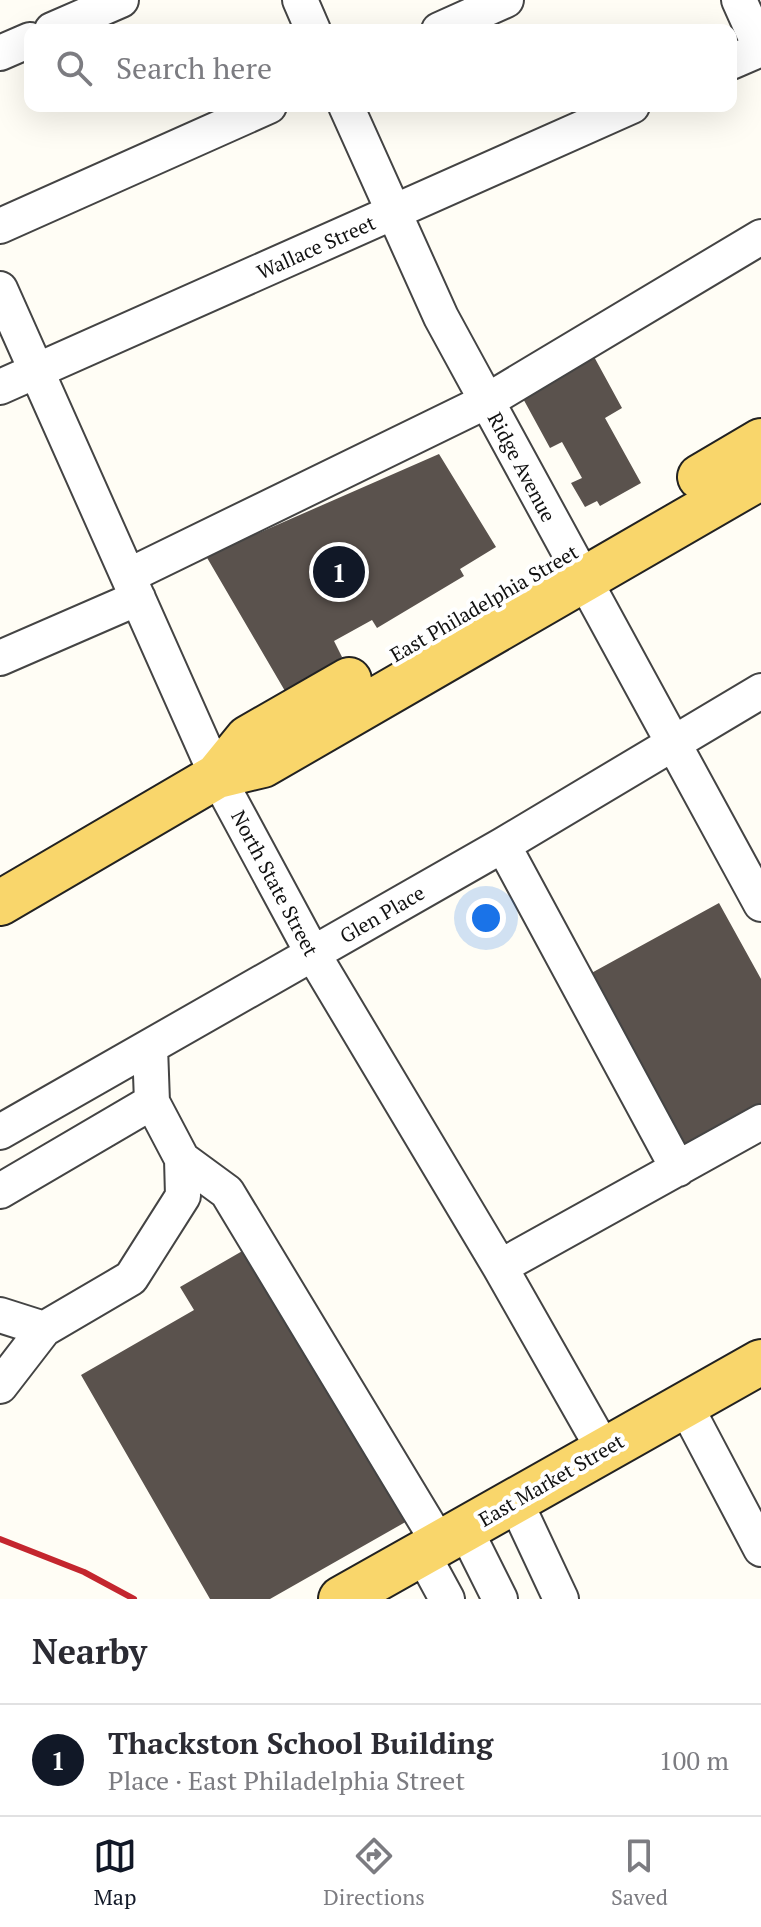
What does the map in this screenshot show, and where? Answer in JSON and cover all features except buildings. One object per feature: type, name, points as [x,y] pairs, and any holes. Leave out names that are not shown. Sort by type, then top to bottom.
[{"type":"main road","name":"East Philadelphia Street","points":[[0,903],[217,776],[263,765],[576,567],[761,441]]},
{"type":"main road","name":"East Philadelphia Street","points":[[576,567],[761,477]]},
{"type":"main road","name":"East Market Street","points":[[341,1599],[761,1362]]},
{"type":"street","points":[[66,24],[121,0]]},
{"type":"street","points":[[300,0],[310,24]]},
{"type":"street","points":[[452,24],[506,0]]},
{"type":"street","points":[[737,59],[761,49],[739,0]]},
{"type":"street","points":[[0,53],[24,43]]},
{"type":"street","points":[[0,226],[256,112]]},
{"type":"street","name":"Ridge Avenue","points":[[349,112],[441,317],[761,904]]},
{"type":"street","name":"Wallace Street","points":[[0,387],[619,112]]},
{"type":"street","points":[[0,658],[487,401],[761,237]]},
{"type":"street","name":"North State Street","points":[[0,289],[217,776],[313,954],[500,1267],[604,1450]]},
{"type":"street","name":"Glen Place","points":[[0,1132],[503,845],[761,691]]},
{"type":"street","points":[[503,845],[678,1169]]},
{"type":"street","points":[[150,1047],[152,1102],[182,1159],[227,1192],[442,1542],[500,1599]]},
{"type":"street","points":[[0,1191],[152,1102]]},
{"type":"street","points":[[500,1267],[761,1122]]},
{"type":"street","points":[[0,1386],[44,1329],[131,1278],[183,1196],[182,1159]]},
{"type":"street","points":[[0,1315],[44,1329]]},
{"type":"street","points":[[685,1405],[761,1549]]},
{"type":"street","points":[[515,1501],[561,1599]]},
{"type":"street","points":[[442,1542],[447,1599]]},
{"type":"railway","points":[[0,1539],[84,1572],[134,1599]]},
{"type":"place","name":"Thackston School Building","points":[[339,572]]}]
